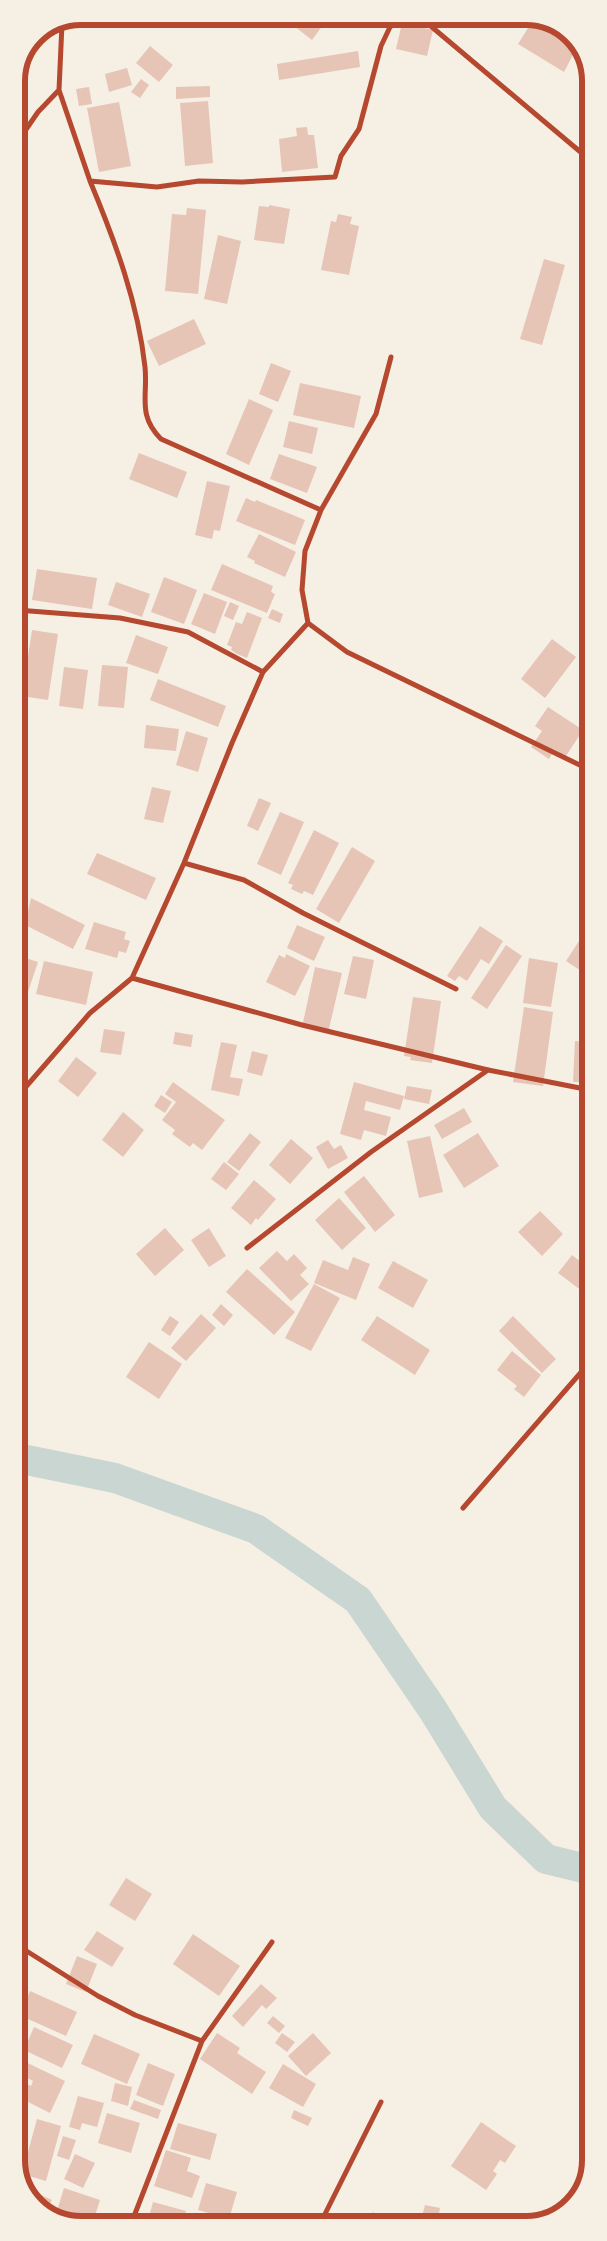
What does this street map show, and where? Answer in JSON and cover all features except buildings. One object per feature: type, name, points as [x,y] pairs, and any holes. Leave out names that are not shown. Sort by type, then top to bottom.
[{"type":"street","points":[[90,181],[157,188],[199,181],[242,182],[335,177],[341,156],[358,129],[381,46],[393,25]]},
{"type":"street","points":[[430,25],[582,153]]},
{"type":"street","points":[[62,28],[59,90],[90,181],[117,247],[136,314],[145,368],[144,392],[150,427],[161,438],[321,510]]},
{"type":"street","points":[[25,131],[38,112],[59,90]]},
{"type":"street","points":[[391,357],[376,414],[321,510],[305,551],[302,590],[308,623],[347,652],[582,766]]},
{"type":"street","points":[[25,611],[120,618],[188,632],[263,672]]},
{"type":"street","points":[[25,1087],[90,1013],[132,978],[184,863],[232,743],[263,672],[308,623]]},
{"type":"street","points":[[184,863],[244,880],[303,913],[456,989]]},
{"type":"street","points":[[132,978],[302,1026],[488,1070],[582,1088]]},
{"type":"street","points":[[246,1248],[371,1152],[488,1070]]},
{"type":"street","points":[[463,1508],[582,1371]]},
{"type":"street","points":[[134,2216],[202,2042],[272,1942]]},
{"type":"street","points":[[25,1950],[120,2008],[202,2042]]},
{"type":"street","points":[[324,2216],[381,2102]]},
{"type":"waterway","points":[[25,1460],[115,1478],[256,1529],[358,1600],[433,1710],[493,1808],[546,1859],[582,1868]]}]
